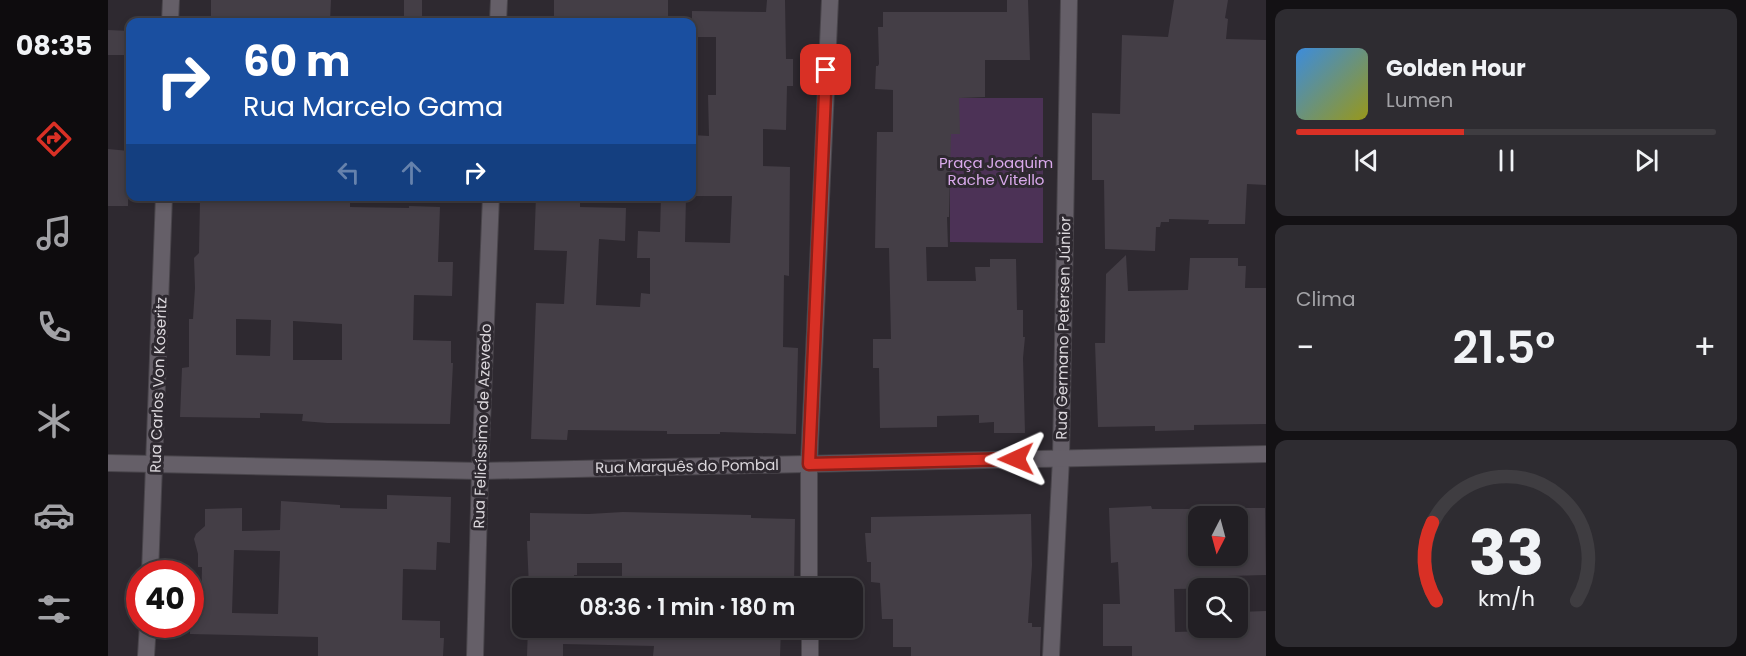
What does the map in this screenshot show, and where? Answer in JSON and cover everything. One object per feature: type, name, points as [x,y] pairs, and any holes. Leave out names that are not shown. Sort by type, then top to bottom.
[{"type":"street","points":[[170,18],[171,0]]},
{"type":"street","points":[[498,18],[499,0]]},
{"type":"street","points":[[809,578],[809,464],[830,0]]},
{"type":"street","name":"Rua Germano Petersen Júnior","points":[[1051,656],[1061,458],[1070,0]]},
{"type":"street","name":"Rua Carlos Von Koseritz","points":[[151,560],[156,465],[164,201]]},
{"type":"street","name":"Rua Felicíssimo de Azevedo","points":[[475,656],[491,201]]},
{"type":"street","name":"Rua Marquês do Pombal","points":[[108,463],[480,471],[1266,454]]},
{"type":"street","points":[[146,656],[147,638]]},
{"type":"street","points":[[810,638],[810,656]]},
{"type":"green space","name":"Praça Joaquim Rache Vitello","points":[[950,98],[1043,98],[1043,243],[950,242]]},
{"type":"building","points":[[211,0],[331,0],[330,18],[211,18]]},
{"type":"building","points":[[404,0],[422,0],[422,18],[404,18]]},
{"type":"building","points":[[554,0],[668,0],[668,18],[554,18]]},
{"type":"building","points":[[767,0],[785,0],[786,59],[793,59],[793,86],[787,86],[786,130],[763,129],[763,166],[790,167],[789,276],[784,275],[783,347],[798,348],[796,434],[720,432],[720,434],[667,434],[667,431],[568,430],[567,440],[531,439],[536,303],[564,304],[567,251],[534,250],[536,201],[580,201],[580,207],[626,208],[625,241],[599,239],[596,305],[640,307],[641,293],[650,294],[650,258],[637,258],[638,231],[660,232],[661,201],[686,201],[685,242],[730,243],[732,196],[696,196],[696,135],[709,136],[708,95],[716,95],[716,37],[696,37],[696,18],[692,18],[692,11],[766,12]]},
{"type":"building","points":[[1007,0],[1028,0],[1030,60],[985,60],[985,97],[959,98],[960,134],[951,134],[948,247],[926,247],[927,281],[976,281],[975,267],[990,267],[990,259],[1016,259],[1017,310],[1023,310],[1023,337],[1025,337],[1023,358],[1025,433],[994,433],[994,422],[979,423],[979,415],[937,416],[937,427],[880,428],[879,368],[873,368],[873,339],[891,339],[889,248],[875,248],[877,132],[893,132],[893,90],[875,89],[876,66],[879,64],[878,27],[883,27],[883,12],[1007,12]]},
{"type":"building","points":[[1174,0],[1228,0],[1225,18],[1228,19],[1226,39],[1266,40],[1266,185],[1247,184],[1245,224],[1208,224],[1209,220],[1169,219],[1169,222],[1161,222],[1160,227],[1156,227],[1155,251],[1105,249],[1104,180],[1092,180],[1092,113],[1120,114],[1122,35],[1168,37]]},
{"type":"building","points":[[108,30],[126,31],[126,55],[108,55]]},
{"type":"building","points":[[108,149],[126,151],[126,201],[128,201],[128,206],[108,206]]},
{"type":"building","points":[[200,201],[344,201],[344,203],[350,203],[350,207],[440,207],[438,262],[453,262],[452,296],[414,295],[413,340],[451,341],[451,363],[453,363],[450,424],[327,423],[302,421],[303,414],[260,413],[260,418],[180,417],[182,368],[189,367],[189,319],[193,319],[195,288],[194,258],[199,253]],"holes":[[[236,319],[271,320],[270,356],[236,355]],[[293,321],[342,324],[342,360],[293,360]]]},
{"type":"building","points":[[1126,255],[1128,291],[1188,290],[1190,258],[1238,258],[1238,266],[1246,266],[1245,288],[1266,288],[1266,424],[1194,425],[1194,430],[1155,431],[1155,426],[1098,427],[1095,343],[1105,343],[1106,274]]},
{"type":"building","points":[[387,495],[451,497],[450,543],[437,542],[436,570],[403,569],[402,620],[440,621],[440,638],[444,638],[443,656],[318,656],[318,637],[204,634],[204,560],[198,560],[194,539],[205,526],[205,509],[242,508],[242,531],[280,530],[281,501],[340,505],[340,508],[387,509]],"holes":[[[234,550],[280,551],[278,614],[232,613]]]},
{"type":"building","points":[[1151,506],[1152,509],[1188,509],[1188,566],[1248,566],[1248,508],[1265,508],[1266,575],[1188,578],[1188,589],[1174,589],[1175,632],[1188,632],[1188,638],[1248,638],[1248,612],[1266,611],[1266,656],[1132,656],[1132,646],[1103,646],[1103,604],[1120,604],[1118,562],[1111,563],[1109,508]]},
{"type":"building","points":[[623,512],[751,515],[751,518],[795,519],[794,578],[622,578],[622,563],[577,563],[577,575],[574,575],[574,578],[529,578],[527,541],[530,541],[530,513]]},
{"type":"building","points":[[1031,514],[1032,565],[1028,623],[1032,623],[1032,627],[1041,627],[1040,656],[911,656],[911,647],[893,647],[893,619],[882,619],[880,583],[871,582],[871,562],[867,562],[865,533],[871,533],[871,517]]},
{"type":"building","points":[[528,638],[781,638],[780,656],[653,656],[654,646],[563,644],[563,656],[527,656]]},
{"type":"route","points":[[826,70],[809,464],[1016,459]]}]
